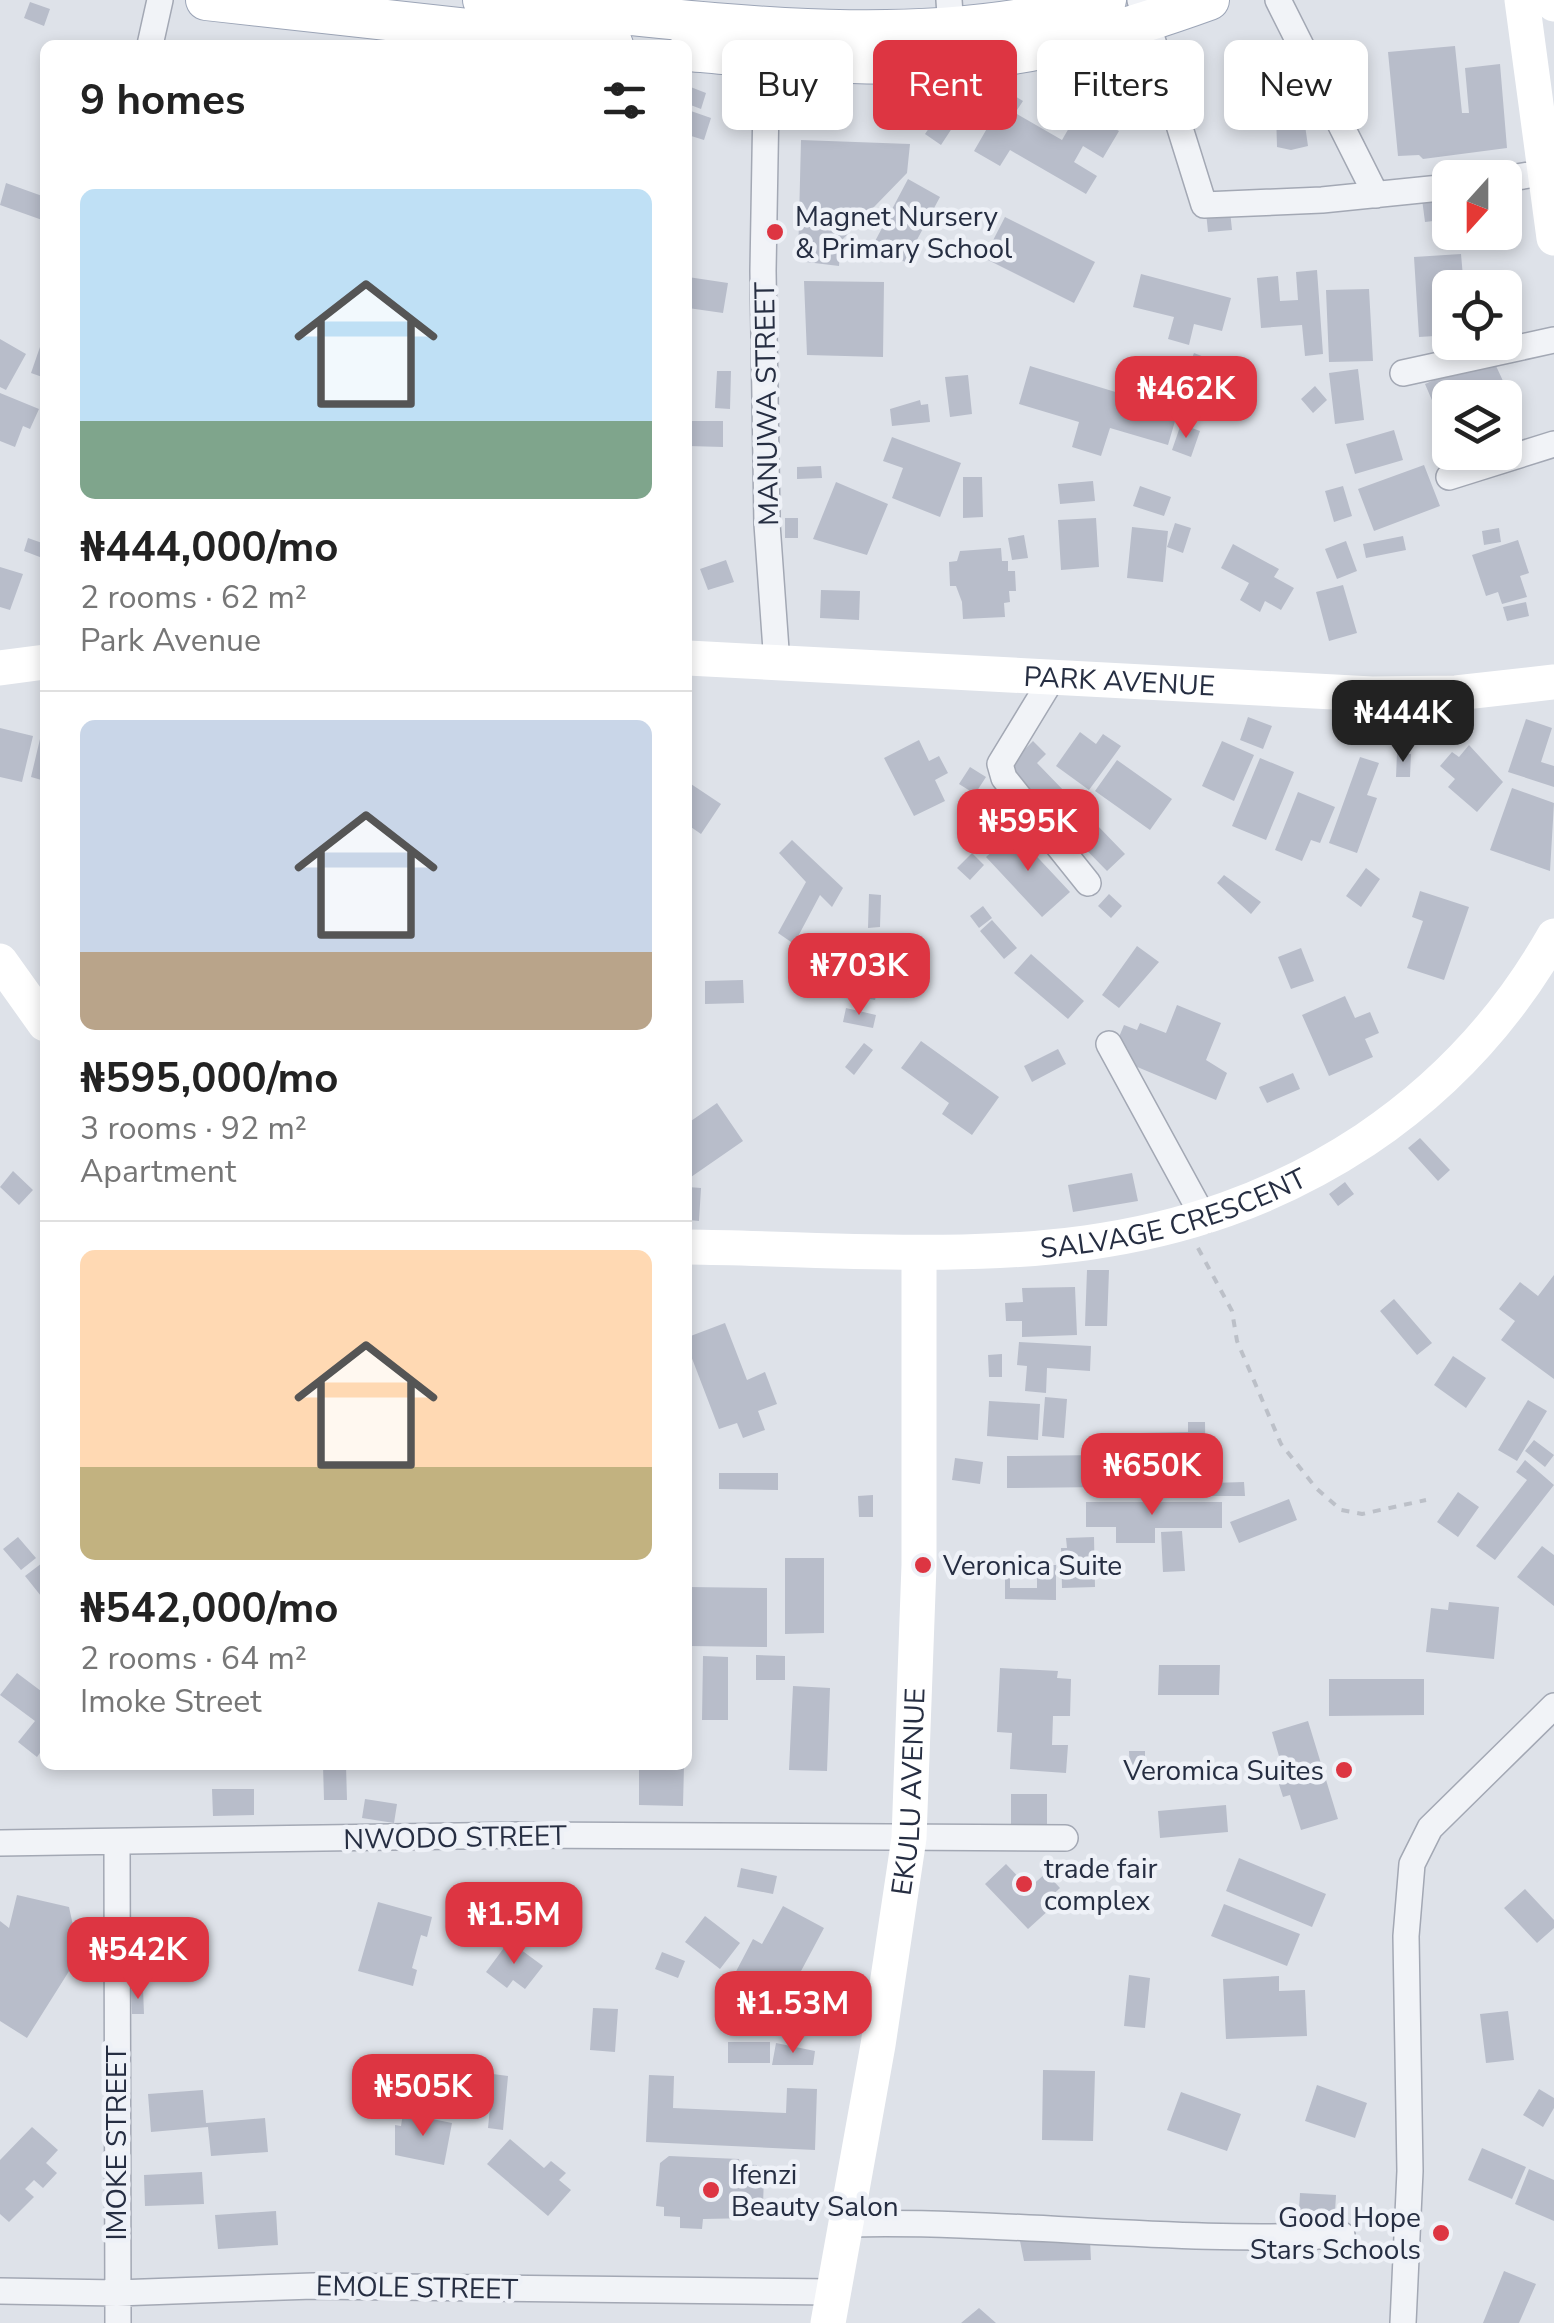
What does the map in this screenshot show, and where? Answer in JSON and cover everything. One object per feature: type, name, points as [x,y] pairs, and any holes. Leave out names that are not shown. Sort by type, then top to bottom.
[{"type":"main road","points":[[206,0],[768,40],[950,15],[1048,16],[1106,0]]},
{"type":"main road","points":[[853,63],[954,62],[1054,47],[1142,12],[1209,0]]},
{"type":"main road","points":[[1522,0],[1554,238]]},
{"type":"main road","points":[[453,17],[584,40]]},
{"type":"main road","points":[[692,50],[722,46]]},
{"type":"main road","name":"PARK AVENUE","points":[[692,658],[1372,694],[1456,692],[1554,682]]},
{"type":"main road","points":[[0,668],[40,663]]},
{"type":"main road","name":"SALVAGE CRESCENT","points":[[692,1246],[920,1254],[1072,1246],[1128,1239],[1195,1223],[1320,1169],[1404,1114],[1506,1011],[1554,936]]},
{"type":"main road","points":[[0,961],[40,1017]]},
{"type":"main road","name":"EKULU AVENUE","points":[[830,2308],[909,1838],[919,1565],[920,1254]]},
{"type":"street","points":[[151,40],[160,0]]},
{"type":"street","points":[[1278,0],[1376,195]]},
{"type":"street","points":[[1142,12],[1204,205],[1432,190]]},
{"type":"street","name":"MANUWA STREET","points":[[768,130],[766,524],[777,664]]},
{"type":"street","points":[[1522,176],[1547,172]]},
{"type":"street","points":[[1403,373],[1554,340]]},
{"type":"street","points":[[1449,476],[1554,444]]},
{"type":"street","points":[[1053,677],[1000,764],[1004,778],[1088,883]]},
{"type":"street","points":[[1109,1044],[1195,1223]]},
{"type":"street","points":[[1403,2323],[1410,2171],[1406,1936],[1412,1864],[1430,1828],[1554,1706]]},
{"type":"street","name":"NWODO STREET","points":[[0,1843],[519,1835],[1065,1838]]},
{"type":"street","name":"IMOKE STREET","points":[[117,1844],[118,2323]]},
{"type":"street","points":[[847,2224],[926,2222],[1058,2233],[1248,2239],[1342,2235]]},
{"type":"street","name":"EMOLE STREET","points":[[0,2291],[117,2293],[314,2286],[830,2308]]},
{"type":"path","points":[[1195,1223],[1232,1311],[1238,1342],[1281,1444],[1316,1488],[1341,1510],[1362,1514],[1426,1500]]},
{"type":"building","points":[[30,2],[50,9],[44,26],[24,18]]},
{"type":"building","points":[[1455,46],[1462,113],[1469,113],[1465,68],[1500,64],[1507,148],[1423,159],[1419,155],[1398,156],[1388,52]]},
{"type":"building","points":[[692,88],[706,93],[701,109],[692,106]]},
{"type":"building","points":[[692,111],[711,118],[704,140],[692,136]]},
{"type":"building","points":[[1017,114],[1037,126],[1037,130],[1062,140],[1068,130],[1119,131],[1103,158],[1083,146],[1074,162],[1097,176],[1086,194],[1010,150],[1000,166],[974,151],[986,130],[1017,130]]},
{"type":"building","points":[[928,130],[951,130],[941,145],[925,134]]},
{"type":"building","points":[[1277,130],[1306,130],[1308,146],[1291,150],[1277,147]]},
{"type":"building","points":[[801,140],[910,144],[907,173],[841,241],[839,266],[798,261]]},
{"type":"building","points":[[908,179],[940,197],[905,262],[873,245]]},
{"type":"building","points":[[6,183],[40,195],[40,219],[0,205]]},
{"type":"building","points":[[1432,198],[1432,221],[1425,222],[1422,199]]},
{"type":"building","points":[[1230,211],[1232,230],[1208,232],[1206,212]]},
{"type":"building","points":[[1005,217],[1095,262],[1074,303],[984,258]]},
{"type":"building","points":[[1461,254],[1462,270],[1432,270],[1432,336],[1419,337],[1414,257]]},
{"type":"building","points":[[1317,270],[1323,354],[1305,356],[1302,325],[1261,328],[1257,278],[1278,276],[1280,301],[1298,300],[1296,272]]},
{"type":"building","points":[[1141,274],[1231,298],[1222,331],[1194,324],[1189,345],[1168,339],[1174,317],[1133,307]]},
{"type":"building","points":[[692,278],[728,283],[723,313],[692,309]]},
{"type":"building","points":[[804,281],[884,282],[883,357],[807,355]]},
{"type":"building","points":[[1369,289],[1373,361],[1329,362],[1326,290]]},
{"type":"building","points":[[0,339],[26,354],[6,390],[0,387]]},
{"type":"building","points":[[40,347],[40,376],[31,373]]},
{"type":"building","points":[[1194,353],[1222,364],[1210,397],[1181,386]]},
{"type":"building","points":[[1480,360],[1493,360],[1503,380],[1434,380]]},
{"type":"building","points":[[1030,366],[1178,411],[1168,445],[1110,428],[1101,456],[1072,447],[1079,422],[1019,404]]},
{"type":"building","points":[[1233,368],[1247,372],[1236,404],[1222,399]]},
{"type":"building","points":[[1358,369],[1364,420],[1335,424],[1329,373]]},
{"type":"building","points":[[717,371],[731,371],[730,409],[715,408]]},
{"type":"building","points":[[968,375],[972,414],[950,417],[945,377]]},
{"type":"building","points":[[1432,381],[1432,400],[1425,384]]},
{"type":"building","points":[[1315,386],[1327,400],[1313,413],[1301,399]]},
{"type":"building","points":[[0,393],[39,409],[30,429],[23,426],[15,447],[0,441]]},
{"type":"building","points":[[920,400],[921,405],[928,404],[930,422],[892,426],[890,409]]},
{"type":"building","points":[[692,421],[723,421],[723,447],[692,446]]},
{"type":"building","points":[[1181,424],[1200,431],[1191,457],[1172,450]]},
{"type":"building","points":[[1394,430],[1403,460],[1355,474],[1346,444]]},
{"type":"building","points":[[892,437],[961,463],[940,517],[892,498],[903,468],[883,461]]},
{"type":"building","points":[[1424,465],[1440,506],[1374,531],[1358,489]]},
{"type":"building","points":[[821,466],[822,478],[797,479],[797,467]]},
{"type":"building","points":[[963,477],[982,477],[983,517],[963,518]]},
{"type":"building","points":[[1093,481],[1095,501],[1060,504],[1058,484]]},
{"type":"building","points":[[836,482],[888,504],[867,555],[813,539]]},
{"type":"building","points":[[1140,486],[1171,497],[1164,516],[1133,506]]},
{"type":"building","points":[[1343,486],[1352,516],[1334,522],[1325,491]]},
{"type":"building","points":[[785,518],[798,518],[798,538],[785,538]]},
{"type":"building","points":[[1096,518],[1099,567],[1061,570],[1058,520]]},
{"type":"building","points":[[1175,523],[1191,528],[1183,553],[1167,547]]},
{"type":"building","points":[[1132,527],[1168,531],[1163,582],[1127,578]]},
{"type":"building","points":[[1499,528],[1501,542],[1484,545],[1482,531]]},
{"type":"building","points":[[1024,535],[1028,558],[1012,560],[1008,538]]},
{"type":"building","points":[[1403,536],[1406,550],[1366,558],[1363,544]]},
{"type":"building","points":[[28,538],[40,542],[40,557],[24,551]]},
{"type":"building","points":[[1518,540],[1529,573],[1520,576],[1527,597],[1502,604],[1498,592],[1486,596],[1472,555]]},
{"type":"building","points":[[1346,541],[1357,571],[1337,579],[1325,549]]},
{"type":"building","points":[[1233,544],[1279,569],[1274,577],[1294,588],[1281,610],[1265,601],[1260,612],[1240,600],[1249,583],[1221,568]]},
{"type":"building","points":[[1001,548],[1008,571],[1015,571],[1016,591],[1009,591],[1010,602],[1004,603],[1005,617],[963,619],[956,586],[950,586],[949,562],[957,561],[960,551]]},
{"type":"building","points":[[726,560],[734,582],[708,590],[700,569]]},
{"type":"building","points":[[0,567],[23,574],[10,610],[0,607]]},
{"type":"building","points":[[1343,585],[1357,633],[1329,641],[1316,592]]},
{"type":"building","points":[[821,590],[860,591],[859,620],[820,618]]},
{"type":"building","points":[[1526,602],[1529,616],[1507,621],[1503,607]]},
{"type":"building","points":[[1248,717],[1272,726],[1263,749],[1240,740]]},
{"type":"building","points":[[1397,717],[1443,719],[1443,731],[1435,730],[1435,745],[1396,743]]},
{"type":"building","points":[[1526,719],[1552,728],[1541,762],[1554,766],[1554,787],[1508,772]]},
{"type":"building","points":[[0,728],[33,736],[22,782],[0,777]]},
{"type":"building","points":[[1080,732],[1096,744],[1103,734],[1121,746],[1089,790],[1056,766]]},
{"type":"building","points":[[40,739],[40,780],[31,777]]},
{"type":"building","points":[[919,740],[929,761],[939,756],[948,773],[935,780],[945,801],[914,816],[884,758]]},
{"type":"building","points":[[1033,741],[1046,754],[1037,763],[1125,854],[1107,871],[1006,768]]},
{"type":"building","points":[[1222,741],[1254,755],[1234,801],[1202,786]]},
{"type":"building","points":[[1469,745],[1503,782],[1477,812],[1448,787],[1455,779],[1440,766],[1452,752],[1459,757]]},
{"type":"building","points":[[1397,753],[1411,754],[1410,777],[1396,777]]},
{"type":"building","points":[[1360,757],[1379,763],[1367,795],[1377,798],[1357,853],[1329,843]]},
{"type":"building","points":[[1260,758],[1294,772],[1266,840],[1232,826]]},
{"type":"building","points":[[1117,760],[1172,799],[1150,830],[1095,791]]},
{"type":"building","points":[[970,767],[986,777],[975,794],[959,784]]},
{"type":"building","points":[[692,785],[721,804],[701,834],[692,828]]},
{"type":"building","points":[[1512,788],[1554,803],[1550,871],[1490,850]]},
{"type":"building","points":[[1298,792],[1335,807],[1320,843],[1311,840],[1302,861],[1275,850]]},
{"type":"building","points":[[1011,802],[1023,814],[992,845],[980,833]]},
{"type":"building","points":[[1014,832],[1070,892],[1042,917],[986,857]]},
{"type":"building","points":[[792,840],[843,888],[832,907],[820,895],[794,944],[778,933],[806,882],[779,853]]},
{"type":"building","points":[[972,853],[984,865],[970,880],[957,868]]},
{"type":"building","points":[[1366,868],[1380,879],[1361,907],[1346,896]]},
{"type":"building","points":[[1224,875],[1261,902],[1251,914],[1217,883]]},
{"type":"building","points":[[1420,891],[1469,907],[1444,980],[1407,968],[1423,921],[1412,917]]},
{"type":"building","points":[[869,894],[881,895],[880,927],[868,928]]},
{"type":"building","points":[[1109,894],[1122,906],[1111,918],[1098,906]]},
{"type":"building","points":[[983,906],[992,918],[979,928],[970,916]]},
{"type":"building","points":[[992,920],[1017,948],[1004,959],[980,931]]},
{"type":"building","points":[[1137,946],[1159,962],[1119,1008],[1102,995]]},
{"type":"building","points":[[1301,948],[1314,981],[1291,989],[1278,957]]},
{"type":"building","points":[[1031,954],[1084,1001],[1068,1019],[1014,973]]},
{"type":"building","points":[[743,980],[744,1003],[705,1004],[705,981]]},
{"type":"building","points":[[848,980],[878,987],[875,1000],[845,994]]},
{"type":"building","points":[[1345,996],[1355,1018],[1370,1012],[1379,1033],[1365,1039],[1373,1057],[1329,1076],[1302,1015]]},
{"type":"building","points":[[1177,1005],[1221,1023],[1206,1060],[1227,1073],[1216,1100],[1123,1061],[1128,1049],[1116,1044],[1124,1025],[1137,1030],[1140,1023],[1166,1033]]},
{"type":"building","points":[[846,1008],[876,1015],[873,1028],[843,1022]]},
{"type":"building","points":[[921,1041],[999,1097],[972,1135],[942,1114],[949,1103],[901,1068]]},
{"type":"building","points":[[864,1043],[873,1050],[854,1075],[845,1067]]},
{"type":"building","points":[[1058,1049],[1066,1064],[1032,1082],[1024,1066]]},
{"type":"building","points":[[1293,1073],[1300,1089],[1267,1103],[1259,1087]]},
{"type":"building","points":[[717,1103],[743,1141],[692,1176],[692,1120]]},
{"type":"building","points":[[1420,1138],[1450,1170],[1438,1181],[1408,1148]]},
{"type":"building","points":[[13,1171],[33,1190],[19,1205],[0,1187]]},
{"type":"building","points":[[1132,1173],[1138,1201],[1073,1212],[1068,1185]]},
{"type":"building","points":[[1345,1182],[1354,1194],[1338,1206],[1329,1194]]},
{"type":"building","points":[[692,1187],[701,1188],[699,1221],[692,1220]]},
{"type":"building","points":[[1087,1270],[1109,1270],[1107,1326],[1085,1326]]},
{"type":"building","points":[[1554,1275],[1554,1379],[1501,1340],[1515,1321],[1499,1309],[1520,1282],[1538,1296]]},
{"type":"building","points":[[1075,1287],[1077,1335],[1022,1337],[1022,1321],[1006,1321],[1005,1303],[1023,1302],[1022,1288]]},
{"type":"building","points":[[1394,1299],[1432,1343],[1417,1355],[1380,1311]]},
{"type":"building","points":[[725,1323],[747,1380],[765,1372],[777,1404],[758,1411],[765,1430],[743,1438],[737,1423],[719,1429],[692,1358],[692,1335]]},
{"type":"building","points":[[1019,1342],[1091,1346],[1090,1371],[1047,1368],[1046,1393],[1025,1391],[1027,1366],[1017,1365]]},
{"type":"building","points":[[1002,1354],[1002,1377],[989,1377],[988,1355]]},
{"type":"building","points":[[1453,1356],[1486,1378],[1466,1408],[1434,1385]]},
{"type":"building","points":[[1045,1397],[1067,1399],[1064,1438],[1042,1436]]},
{"type":"building","points":[[1528,1400],[1547,1411],[1517,1461],[1498,1450]]},
{"type":"building","points":[[989,1401],[1040,1404],[1038,1440],[987,1436]]},
{"type":"building","points":[[1188,1422],[1205,1422],[1206,1482],[1140,1482],[1140,1433],[1188,1432]]},
{"type":"building","points":[[1534,1440],[1554,1455],[1545,1467],[1525,1451]]},
{"type":"building","points":[[1101,1455],[1102,1487],[1007,1488],[1007,1456]]},
{"type":"building","points":[[955,1458],[983,1462],[980,1484],[952,1480]]},
{"type":"building","points":[[1525,1460],[1554,1485],[1495,1560],[1476,1546],[1527,1480],[1516,1472]]},
{"type":"building","points":[[719,1473],[778,1473],[778,1490],[719,1489]]},
{"type":"building","points":[[1244,1482],[1245,1496],[1211,1496],[1211,1483]]},
{"type":"building","points":[[1458,1492],[1479,1507],[1458,1537],[1437,1522]]},
{"type":"building","points":[[873,1495],[873,1517],[859,1517],[858,1496]]},
{"type":"building","points":[[1289,1499],[1297,1520],[1239,1543],[1230,1522]]},
{"type":"building","points":[[1086,1502],[1222,1502],[1222,1528],[1155,1528],[1155,1543],[1116,1543],[1116,1527],[1086,1527]]},
{"type":"building","points":[[1182,1531],[1185,1571],[1163,1572],[1161,1532]]},
{"type":"building","points":[[18,1537],[36,1558],[21,1570],[3,1549]]},
{"type":"building","points":[[1094,1537],[1095,1587],[1062,1588],[1061,1548],[1067,1548],[1066,1538]]},
{"type":"building","points":[[1542,1546],[1554,1555],[1554,1606],[1517,1577]]},
{"type":"building","points":[[785,1558],[824,1558],[824,1633],[785,1634]]},
{"type":"building","points":[[40,1565],[40,1595],[25,1576]]},
{"type":"building","points":[[1037,1565],[1056,1565],[1056,1600],[1005,1599],[1005,1576],[1010,1576],[1010,1588],[1037,1588]]},
{"type":"building","points":[[692,1587],[767,1588],[767,1647],[692,1646]]},
{"type":"building","points":[[1449,1602],[1499,1607],[1494,1659],[1426,1652],[1431,1608],[1448,1610]]},
{"type":"building","points":[[756,1655],[785,1656],[785,1680],[756,1680]]},
{"type":"building","points":[[703,1656],[728,1657],[728,1720],[702,1720]]},
{"type":"building","points":[[1159,1665],[1220,1665],[1219,1695],[1158,1695]]},
{"type":"building","points":[[1000,1668],[1058,1671],[1057,1678],[1071,1679],[1070,1716],[1053,1716],[1052,1745],[1068,1745],[1066,1773],[1010,1769],[1012,1733],[997,1732]]},
{"type":"building","points":[[17,1673],[40,1690],[37,1757],[18,1742],[35,1721],[0,1695]]},
{"type":"building","points":[[1329,1679],[1424,1679],[1424,1715],[1329,1716]]},
{"type":"building","points":[[793,1686],[830,1688],[827,1771],[789,1770]]},
{"type":"building","points":[[1308,1721],[1338,1819],[1301,1830],[1290,1795],[1283,1797],[1275,1772],[1283,1770],[1272,1732]]},
{"type":"building","points":[[1129,1751],[1145,1751],[1145,1773],[1130,1773]]},
{"type":"building","points":[[323,1770],[346,1770],[347,1800],[324,1800]]},
{"type":"building","points":[[639,1770],[684,1770],[683,1806],[639,1805]]},
{"type":"building","points":[[212,1789],[254,1789],[254,1815],[213,1816]]},
{"type":"building","points":[[1011,1794],[1047,1794],[1047,1826],[1011,1825]]},
{"type":"building","points":[[365,1799],[397,1804],[394,1823],[362,1818]]},
{"type":"building","points":[[1226,1805],[1228,1832],[1160,1838],[1158,1811]]},
{"type":"building","points":[[1239,1858],[1326,1894],[1312,1927],[1226,1891]]},
{"type":"building","points":[[1006,1864],[1029,1888],[1046,1873],[1060,1888],[1044,1903],[1050,1909],[1028,1929],[985,1884]]},
{"type":"building","points":[[741,1868],[777,1876],[773,1894],[737,1887]]},
{"type":"building","points":[[1525,1889],[1554,1920],[1554,1928],[1537,1943],[1504,1908]]},
{"type":"building","points":[[17,1895],[69,1907],[76,1939],[71,1968],[27,2038],[0,2021],[0,1921],[9,1928]]},
{"type":"building","points":[[378,1902],[432,1917],[427,1937],[421,1935],[412,1968],[417,1970],[413,1986],[358,1971]]},
{"type":"building","points":[[1224,1904],[1300,1934],[1287,1966],[1211,1936]]},
{"type":"building","points":[[783,1906],[824,1928],[769,2031],[719,2004],[753,1939],[762,1944]]},
{"type":"building","points":[[705,1916],[740,1943],[720,1969],[685,1942]]},
{"type":"building","points":[[509,1941],[543,1966],[525,1989],[513,1980],[507,1988],[486,1972]]},
{"type":"building","points":[[145,1952],[161,1952],[161,1975],[145,1975]]},
{"type":"building","points":[[662,1952],[685,1961],[678,1978],[655,1969]]},
{"type":"building","points":[[1129,1975],[1150,1978],[1145,2028],[1124,2026]]},
{"type":"building","points":[[1279,1976],[1279,1991],[1305,1990],[1307,2036],[1226,2039],[1223,1979]]},
{"type":"building","points":[[143,1989],[144,2014],[132,2014],[131,1990]]},
{"type":"building","points":[[593,2008],[618,2009],[615,2052],[590,2050]]},
{"type":"building","points":[[1508,2011],[1514,2060],[1486,2063],[1480,2014]]},
{"type":"building","points":[[728,2042],[770,2042],[770,2063],[728,2063]]},
{"type":"building","points":[[776,2043],[815,2051],[813,2065],[772,2065]]},
{"type":"building","points":[[1043,2070],[1095,2071],[1093,2141],[1042,2140]]},
{"type":"building","points":[[493,2074],[508,2076],[503,2130],[488,2128]]},
{"type":"building","name":"Ifenzi Beauty Salon","points":[[649,2075],[674,2076],[673,2108],[786,2113],[787,2088],[817,2089],[815,2150],[646,2142]]},
{"type":"building","points":[[1317,2085],[1367,2103],[1355,2138],[1305,2121]]},
{"type":"building","points":[[1539,2089],[1554,2098],[1554,2108],[1543,2127],[1523,2115]]},
{"type":"building","points":[[203,2090],[206,2123],[265,2118],[268,2152],[211,2156],[208,2127],[151,2132],[148,2094]]},
{"type":"building","points":[[1181,2092],[1241,2114],[1227,2151],[1167,2130]]},
{"type":"building","points":[[403,2113],[452,2123],[444,2165],[395,2155],[395,2125],[401,2126]]},
{"type":"building","points":[[32,2127],[58,2150],[46,2163],[57,2173],[43,2188],[34,2180],[25,2189],[34,2197],[9,2222],[0,2214],[0,2160]]},
{"type":"building","points":[[510,2139],[544,2168],[551,2161],[566,2173],[559,2180],[571,2190],[548,2216],[487,2164]]},
{"type":"building","points":[[1482,2148],[1526,2167],[1512,2199],[1468,2180]]},
{"type":"building","name":"Ifenzi Beauty Salon","points":[[669,2156],[739,2159],[740,2164],[757,2165],[757,2176],[764,2176],[763,2205],[754,2205],[753,2218],[703,2219],[702,2229],[680,2228],[680,2217],[664,2216],[664,2207],[656,2206],[660,2163]]},
{"type":"building","points":[[1529,2169],[1554,2180],[1554,2221],[1515,2204]]},
{"type":"building","points":[[202,2172],[204,2204],[145,2206],[144,2175]]},
{"type":"building","points":[[1300,2193],[1336,2195],[1335,2212],[1299,2210]]},
{"type":"building","points":[[276,2211],[278,2245],[218,2249],[215,2215]]},
{"type":"building","points":[[1019,2236],[1090,2240],[1091,2260],[1024,2261]]},
{"type":"building","points":[[1504,2271],[1536,2284],[1519,2323],[1483,2323]]},
{"type":"building","points":[[979,2308],[996,2323],[961,2323]]},
{"type":"place","name":"Magnet Nursery & Primary School","points":[[775,232]]},
{"type":"place","name":"Veronica Suite","points":[[923,1565]]},
{"type":"place","name":"Veromica Suites","points":[[1344,1770]]},
{"type":"place","name":"trade fair complex","points":[[1024,1884]]},
{"type":"place","name":"Ifenzi Beauty Salon","points":[[711,2190]]},
{"type":"place","name":"Good Hope Stars Schools","points":[[1441,2233]]}]
